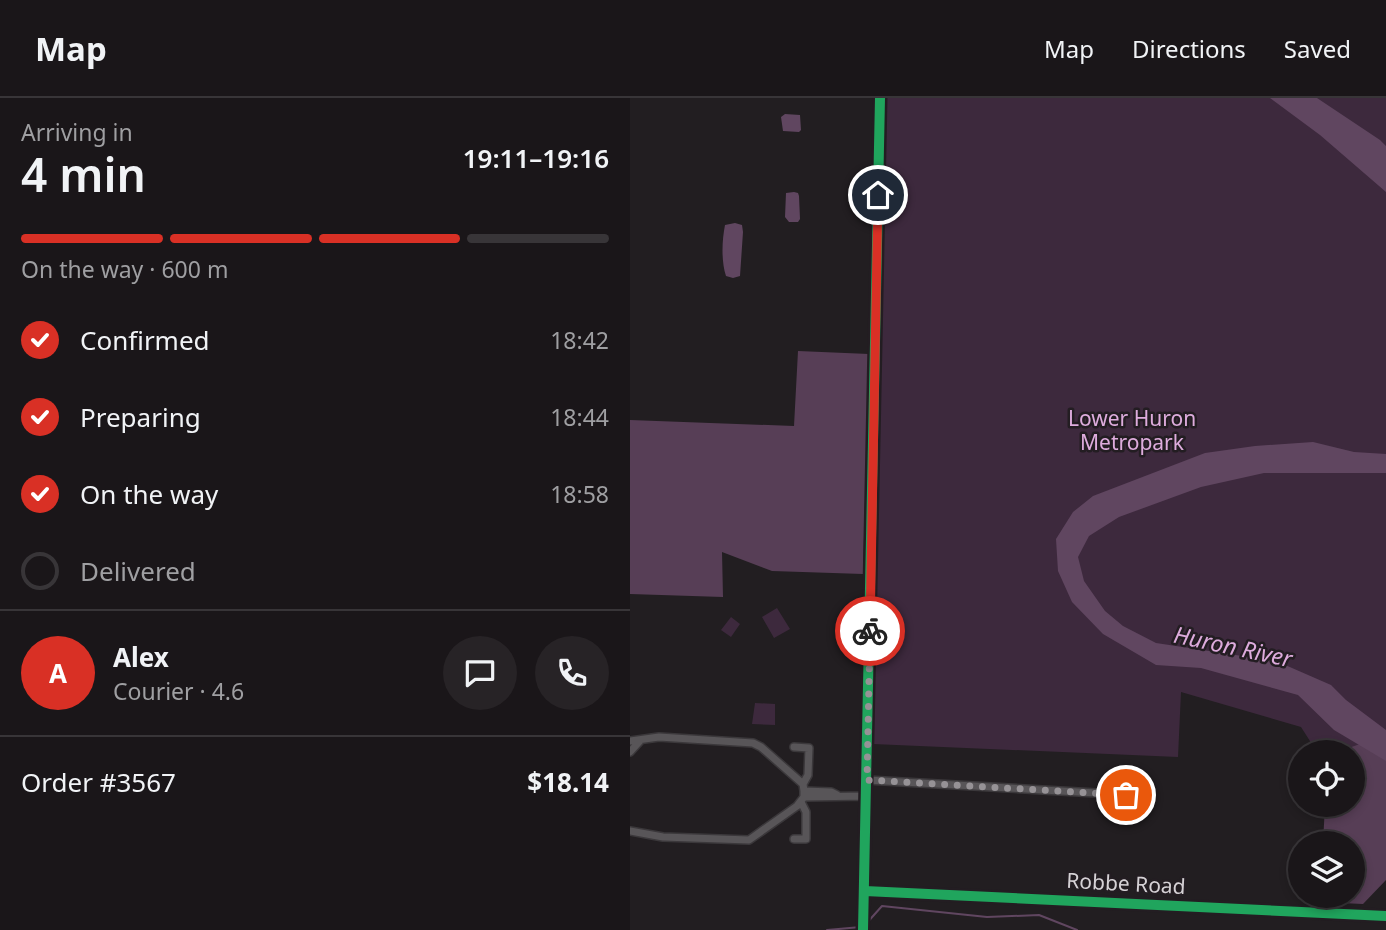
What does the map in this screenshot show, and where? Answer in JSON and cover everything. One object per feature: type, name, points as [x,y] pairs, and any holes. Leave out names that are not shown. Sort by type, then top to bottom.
[{"type":"street","points":[[863,930],[880,98]]},
{"type":"street","points":[[630,741],[659,737],[750,742],[761,747],[803,793],[825,798],[837,795],[866,796]]},
{"type":"street","points":[[630,752],[640,741]]},
{"type":"street","points":[[794,747],[809,748],[808,775],[803,793],[807,817],[806,839],[794,839]]},
{"type":"street","points":[[867,780],[1150,796]]},
{"type":"street","points":[[631,829],[646,835],[663,837],[750,840],[803,793]]},
{"type":"street","name":"Robbe Road","points":[[865,891],[1386,916]]},
{"type":"green space","name":"Lower Huron Metropark","points":[[884,98],[1386,98],[1386,826],[1365,779],[1365,740],[1309,740],[1301,727],[1181,692],[1178,757],[873,744]]},
{"type":"green space","points":[[777,608],[790,629],[774,638],[762,617]]},
{"type":"green space","points":[[731,617],[740,624],[731,637],[721,630]]},
{"type":"green space","points":[[755,703],[775,704],[775,725],[752,724]]},
{"type":"shaded area","points":[[1270,98],[1317,98],[1380,140],[1386,146],[1386,192],[1320,135]]},
{"type":"shaded area","points":[[785,114],[800,115],[799,132],[783,131],[781,117]]},
{"type":"shaded area","points":[[794,192],[799,196],[800,219],[798,222],[789,222],[785,217],[786,193]]},
{"type":"shaded area","points":[[725,225],[742,225],[743,232],[740,276],[733,278],[726,276],[723,244]]},
{"type":"shaded area","points":[[798,351],[869,354],[863,574],[772,571],[722,552],[723,597],[630,594],[630,420],[794,426]]},
{"type":"shaded area","points":[[1313,442],[1354,452],[1386,454],[1386,473],[1264,473],[1201,487],[1119,517],[1089,536],[1078,557],[1084,581],[1105,611],[1123,626],[1156,643],[1276,661],[1331,685],[1346,700],[1386,730],[1386,761],[1365,748],[1365,740],[1351,740],[1334,730],[1298,695],[1201,668],[1156,665],[1103,634],[1072,602],[1058,571],[1056,539],[1073,512],[1093,496],[1205,453]]},
{"type":"shaded area","points":[[1386,735],[1386,880],[1365,902],[1365,831],[1324,831],[1324,817],[1365,817],[1365,742]]},
{"type":"waterway","points":[[865,925],[882,906],[987,917],[1039,915],[1077,930]]},
{"type":"waterway","points":[[827,930],[861,927]]},
{"type":"cycle path","points":[[863,930],[880,98]]},
{"type":"cycle path","points":[[865,891],[1386,916]]},
{"type":"way so far","points":[[870,631],[867,780],[1126,795]]},
{"type":"route","points":[[870,631],[878,195]]},
{"type":"water label","name":"Huron River","points":[[1233,647]]}]
